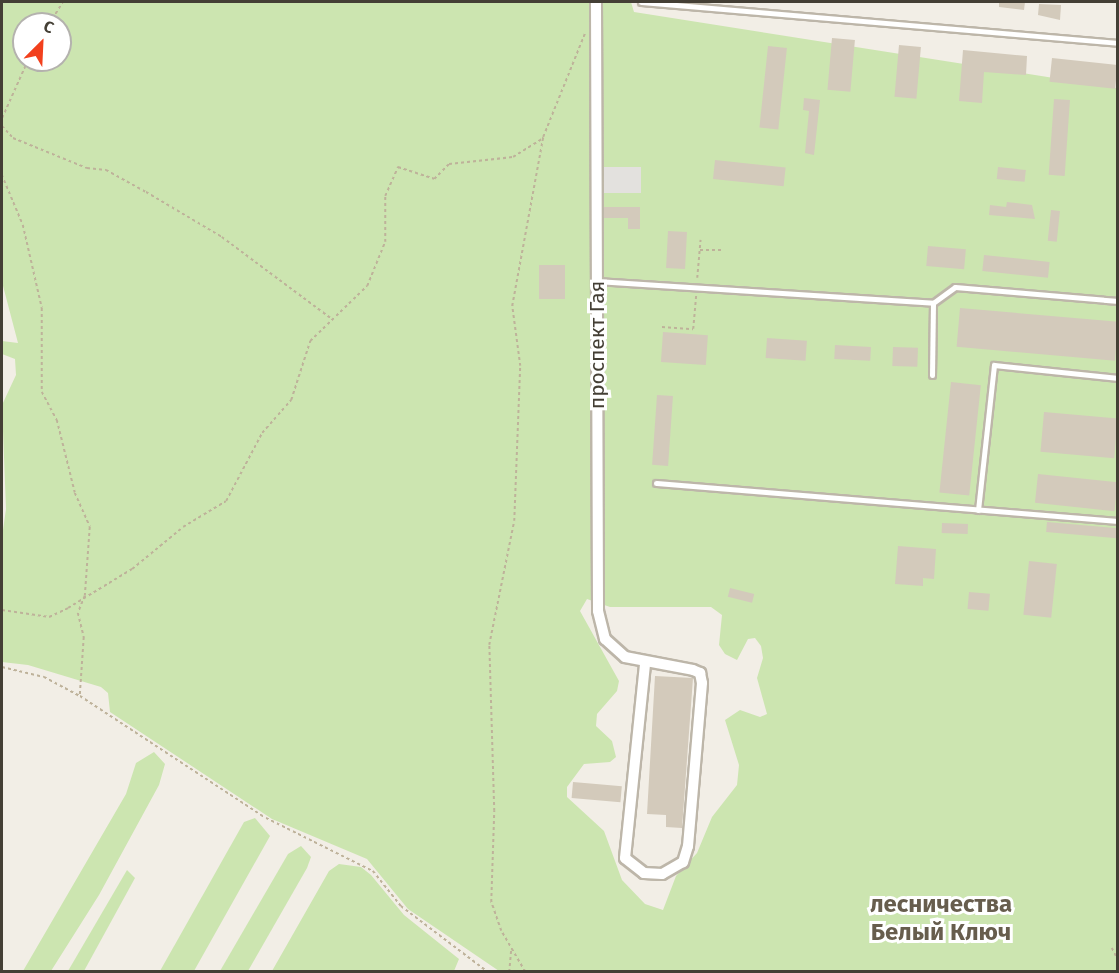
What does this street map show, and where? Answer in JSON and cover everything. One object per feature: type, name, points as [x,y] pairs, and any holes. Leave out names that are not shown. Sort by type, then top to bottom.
[{"type":"street","name":"проспект Гая","points":[[596,2],[598,611],[605,639],[625,657],[645,664],[693,670],[700,673],[702,683],[688,846],[676,870],[663,874],[644,873],[625,858],[645,664]]},
{"type":"lane","points":[[641,2],[1118,43]]},
{"type":"lane","points":[[596,281],[933,303],[955,287],[1118,301]]},
{"type":"lane","points":[[932,375],[936,306],[933,303]]},
{"type":"lane","points":[[978,510],[994,365],[1118,378]]},
{"type":"lane","points":[[656,483],[1118,521]]},
{"type":"path","points":[[525,972],[512,950],[491,902],[494,811],[489,645],[514,521],[520,366],[512,306],[543,138],[588,28]]},
{"type":"path","points":[[2,118],[23,72]]},
{"type":"path","points":[[2,126],[14,138],[87,168],[106,170],[146,192],[222,237],[332,319]]},
{"type":"path","points":[[2,610],[49,617],[132,569],[183,527],[226,501],[262,433],[291,400],[310,341],[367,286],[385,242],[385,196],[398,167],[406,166],[421,177],[434,179],[449,164],[513,157],[543,138]]},
{"type":"path","points":[[2,175],[23,225],[42,308],[42,392],[57,420],[75,493],[90,527],[85,596],[78,613],[84,637],[80,696]]},
{"type":"path","points":[[699,250],[723,250]]},
{"type":"path","points":[[2,667],[44,677],[80,696],[266,818],[373,871],[401,906],[488,972]]},
{"type":"path","points":[[1112,948],[1118,960]]},
{"type":"path","points":[[509,972],[512,950]]},
{"type":"green space","points":[[2,2],[631,2],[634,12],[1117,88],[1117,971],[499,971],[408,909],[367,859],[272,819],[110,712],[108,693],[101,687],[28,665],[2,662],[2,537],[6,509],[2,405],[16,375],[15,359],[2,354],[2,341],[18,343],[2,282]],"holes":[[[587,599],[610,607],[711,607],[722,615],[719,645],[725,654],[737,660],[748,639],[755,638],[761,646],[763,658],[757,678],[767,714],[760,717],[740,710],[725,720],[739,765],[737,785],[712,817],[697,853],[676,876],[663,910],[645,904],[622,880],[604,831],[567,797],[567,787],[584,764],[610,762],[616,757],[612,741],[596,726],[597,714],[617,691],[619,681],[580,611]]]},
{"type":"green space","points":[[154,752],[165,764],[159,785],[99,895],[51,971],[23,971],[126,794],[136,763]]},
{"type":"green space","points":[[255,818],[270,836],[194,971],[160,971],[244,822]]},
{"type":"green space","points":[[301,846],[311,857],[307,868],[248,971],[220,971],[288,854]]},
{"type":"green space","points":[[339,864],[361,867],[371,875],[404,915],[459,959],[454,971],[272,971],[329,871]]},
{"type":"green space","points":[[127,870],[135,878],[84,971],[68,971]]},
{"type":"shaded area","points":[[604,167],[641,167],[641,193],[604,193]]},
{"type":"building","points":[[999,2],[1025,2],[1024,10],[999,7]]},
{"type":"building","points":[[1039,4],[1061,5],[1060,20],[1038,15]]},
{"type":"building","points":[[832,38],[855,40],[850,92],[827,90]]},
{"type":"building","points":[[899,45],[921,47],[916,99],[894,97]]},
{"type":"building","points":[[768,46],[787,48],[778,130],[759,128]]},
{"type":"building","points":[[963,50],[1027,56],[1026,75],[984,72],[982,103],[959,101]]},
{"type":"building","points":[[1052,58],[1118,65],[1115,89],[1049,82]]},
{"type":"building","points":[[804,98],[820,100],[814,155],[805,153],[809,111],[803,110]]},
{"type":"building","points":[[1054,99],[1070,100],[1065,176],[1049,175]]},
{"type":"building","points":[[715,160],[786,167],[784,186],[713,179]]},
{"type":"building","points":[[998,167],[1026,170],[1025,182],[997,179]]},
{"type":"building","points":[[1007,202],[1032,205],[1035,219],[989,215],[990,205],[1006,207]]},
{"type":"building","points":[[604,207],[640,207],[640,229],[628,229],[628,218],[604,218]]},
{"type":"building","points":[[1051,210],[1060,211],[1057,242],[1048,241]]},
{"type":"building","points":[[668,231],[687,232],[685,269],[666,268]]},
{"type":"building","points":[[928,246],[966,249],[964,269],[926,266]]},
{"type":"building","points":[[984,255],[1050,262],[1048,278],[982,271]]},
{"type":"building","points":[[539,265],[565,265],[565,299],[539,299]]},
{"type":"building","points":[[960,308],[1118,322],[1115,361],[957,347]]},
{"type":"building","points":[[663,332],[708,335],[706,365],[661,362]]},
{"type":"building","points":[[767,338],[807,341],[806,361],[766,358]]},
{"type":"building","points":[[835,345],[871,347],[870,361],[834,359]]},
{"type":"building","points":[[893,347],[918,348],[917,367],[892,366]]},
{"type":"building","points":[[951,382],[981,385],[969,496],[939,492]]},
{"type":"building","points":[[657,395],[673,396],[668,466],[652,465]]},
{"type":"building","points":[[1044,412],[1118,418],[1114,458],[1041,452]]},
{"type":"building","points":[[1038,474],[1118,482],[1115,511],[1035,503]]},
{"type":"building","points":[[1047,522],[1118,528],[1117,538],[1046,532]]},
{"type":"building","points":[[942,523],[968,524],[968,534],[942,533]]},
{"type":"building","points":[[898,546],[936,549],[934,579],[923,578],[923,586],[895,584]]},
{"type":"building","points":[[1029,561],[1057,564],[1051,618],[1023,615]]},
{"type":"building","points":[[730,588],[754,594],[752,603],[728,597]]},
{"type":"building","points":[[969,592],[990,594],[988,611],[968,609]]},
{"type":"building","points":[[655,676],[693,678],[682,828],[666,827],[666,815],[647,814]]},
{"type":"building","points":[[573,782],[622,786],[620,802],[572,798]]},
{"type":"district","name":"лесничества Белый Ключ","points":[[941,919]]}]
